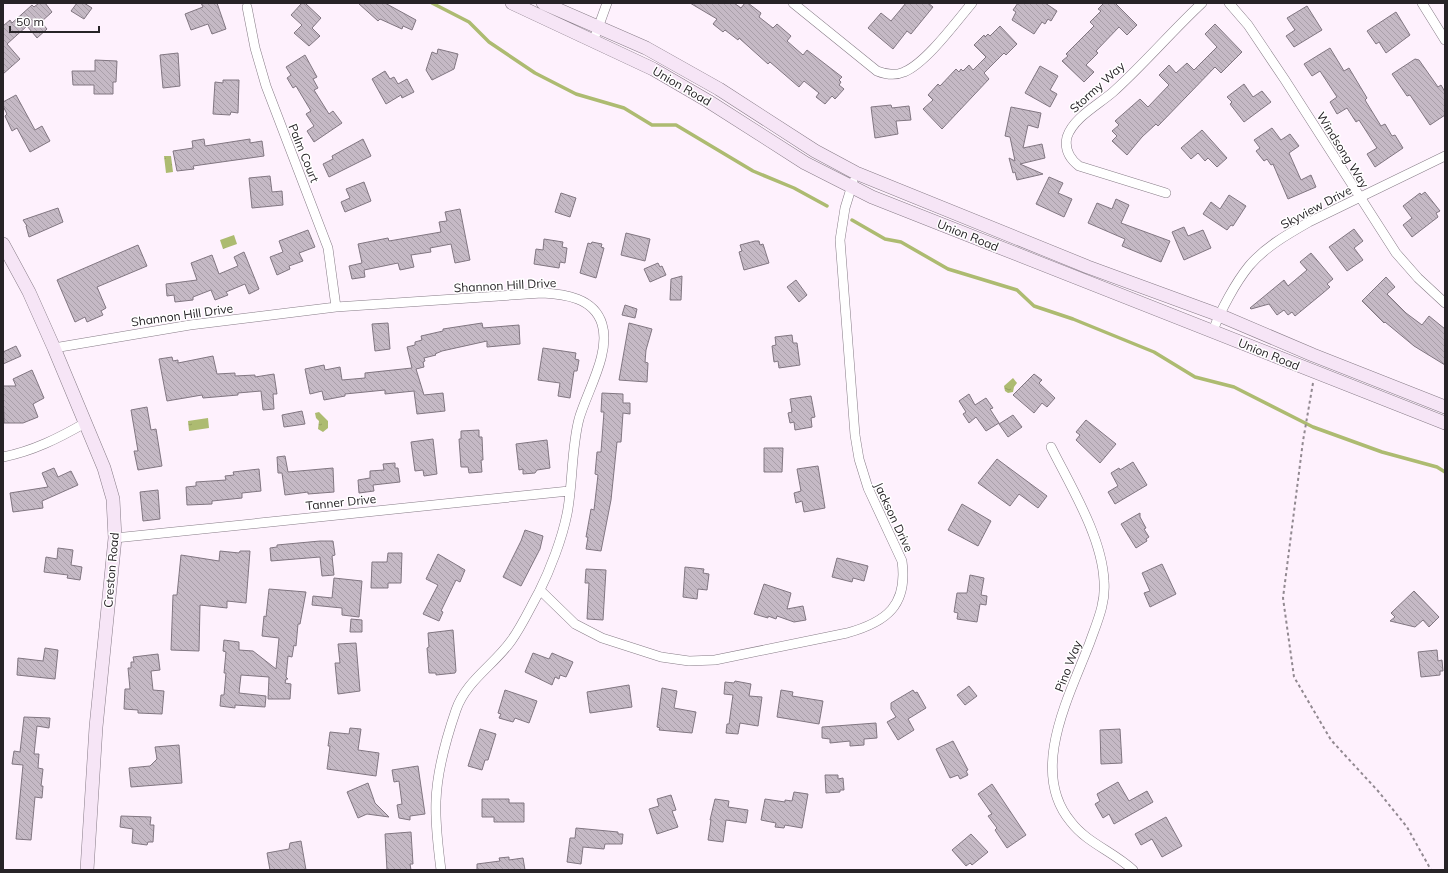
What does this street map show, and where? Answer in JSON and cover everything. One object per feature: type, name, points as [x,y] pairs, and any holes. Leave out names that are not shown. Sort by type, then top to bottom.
[{"type":"main road","name":"Union Road","points":[[512,3],[594,39],[653,69],[708,101],[805,163],[851,187],[983,242],[1213,331],[1445,424]]},
{"type":"main road","name":"Union Road","points":[[543,3],[599,26],[646,48],[719,89],[815,151],[856,173],[1088,267],[1219,315],[1313,355],[1445,407]]},
{"type":"main road","name":"Creston Road","points":[[3,244],[29,292],[54,348],[104,468],[113,499],[115,538],[96,727],[90,869]]},
{"type":"street","points":[[594,39],[608,3]]},
{"type":"street","points":[[793,3],[877,72],[888,75],[905,72],[920,62],[972,3]]},
{"type":"street","name":"Stormy Way","points":[[1166,193],[1079,166],[1071,159],[1067,151],[1067,137],[1074,124],[1113,92],[1170,32],[1202,3]]},
{"type":"street","name":"Windsong Way","points":[[1229,3],[1248,25],[1285,80],[1396,253],[1418,278],[1445,303]]},
{"type":"street","points":[[1422,3],[1445,40]]},
{"type":"street","name":"Palm Court","points":[[247,7],[255,48],[266,86],[328,248],[336,307]]},
{"type":"street","name":"Skyview Drive","points":[[1213,331],[1219,315],[1249,266],[1269,248],[1289,233],[1359,197],[1445,156]]},
{"type":"street","name":"Jackson Drive","points":[[540,590],[575,624],[602,638],[661,657],[689,661],[715,660],[847,633],[865,628],[882,619],[891,611],[899,600],[903,588],[904,575],[902,561],[862,474],[855,435],[840,240],[842,222],[856,173]]},
{"type":"street","name":"Shannon Hill Drive","points":[[54,348],[190,325],[336,307],[542,294],[563,294],[580,298],[592,309],[601,322],[605,337],[601,356],[579,419],[567,514],[540,590],[512,640],[468,688],[456,709],[441,764],[436,799],[436,828],[441,870]]},
{"type":"street","points":[[3,457],[30,450],[58,438],[85,423]]},
{"type":"street","name":"Pino Way","points":[[1052,447],[1094,536],[1102,559],[1105,582],[1103,604],[1067,702],[1052,751],[1051,772],[1054,791],[1071,822],[1085,836],[1133,870]]},
{"type":"street","name":"Tanner Drive","points":[[115,538],[569,490]]},
{"type":"path","points":[[1315,372],[1303,441],[1283,598],[1294,677],[1331,740],[1378,791],[1407,827],[1431,870]]},
{"type":"water","points":[[164,156],[171,156],[173,172],[166,173]]},
{"type":"water","points":[[234,235],[237,244],[223,249],[220,240]]},
{"type":"water","points":[[1013,378],[1017,383],[1013,392],[1008,393],[1005,391],[1004,386]]},
{"type":"water","points":[[319,412],[328,421],[328,428],[323,432],[318,429],[319,421],[316,418],[315,413]]},
{"type":"water","points":[[208,418],[209,428],[189,431],[188,421]]},
{"type":"building","points":[[39,3],[45,3],[52,12],[41,22],[47,29],[37,38],[27,26],[7,44],[20,59],[3,74],[3,26],[10,20],[12,23],[32,5],[34,7]]},
{"type":"building","points":[[77,3],[84,3],[92,8],[84,19],[71,11]]},
{"type":"building","points":[[201,3],[217,3],[226,29],[212,34],[208,24],[191,30],[185,14],[203,7]]},
{"type":"building","points":[[302,3],[305,3],[321,18],[312,28],[320,36],[309,46],[294,33],[302,25],[291,15]]},
{"type":"building","points":[[358,3],[385,3],[416,20],[412,30],[403,26],[402,29],[380,19],[378,21]]},
{"type":"building","points":[[690,3],[734,3],[741,8],[745,3],[748,3],[761,13],[759,17],[773,28],[777,24],[791,36],[787,41],[803,55],[807,50],[842,77],[839,80],[841,82],[839,85],[844,89],[835,99],[832,96],[825,104],[816,97],[819,93],[804,81],[799,87],[770,62],[768,64],[739,38],[738,40],[725,30],[723,32],[713,24],[717,19]]},
{"type":"building","points":[[906,3],[928,3],[933,7],[911,34],[907,31],[893,49],[868,28],[881,13],[891,21]]},
{"type":"building","points":[[1018,3],[1045,3],[1057,11],[1051,21],[1048,19],[1045,24],[1042,22],[1034,34],[1012,20],[1016,12],[1013,10]]},
{"type":"building","points":[[1104,3],[1115,3],[1137,25],[1127,35],[1119,27],[1096,51],[1098,53],[1086,65],[1094,72],[1084,82],[1062,61],[1068,56],[1066,54],[1094,26],[1090,22],[1101,11],[1098,9]]},
{"type":"building","points":[[1307,6],[1322,30],[1294,47],[1286,36],[1295,30],[1287,18]]},
{"type":"building","points":[[1396,12],[1410,35],[1386,53],[1379,42],[1376,44],[1367,31]]},
{"type":"building","points":[[1215,24],[1242,52],[1221,73],[1215,67],[1158,126],[1156,124],[1142,137],[1127,155],[1112,141],[1117,136],[1112,131],[1119,125],[1115,121],[1140,99],[1148,107],[1169,85],[1159,75],[1169,65],[1176,73],[1187,63],[1194,70],[1217,47],[1205,34]]},
{"type":"building","points":[[1000,26],[1017,44],[1006,55],[1004,53],[984,73],[989,79],[942,129],[923,109],[933,100],[928,95],[938,84],[940,86],[956,69],[959,72],[961,69],[963,71],[969,65],[973,70],[986,57],[974,45],[984,35],[985,37],[988,34],[990,36]]},
{"type":"building","points":[[1330,48],[1344,71],[1349,68],[1367,98],[1365,100],[1381,126],[1385,124],[1392,136],[1395,135],[1403,148],[1375,167],[1367,154],[1377,148],[1359,120],[1356,122],[1347,108],[1337,114],[1330,102],[1337,97],[1320,71],[1312,76],[1304,64]]},
{"type":"building","points":[[438,49],[458,54],[454,69],[432,80],[426,70],[432,52],[437,54]]},
{"type":"building","points":[[178,53],[180,86],[163,88],[160,55]]},
{"type":"building","points":[[305,55],[317,77],[313,79],[318,88],[314,90],[329,114],[333,111],[342,123],[314,142],[307,131],[314,126],[306,114],[311,111],[296,86],[293,88],[287,78],[291,75],[286,67]]},
{"type":"building","points":[[1415,59],[1419,60],[1438,87],[1441,85],[1445,92],[1445,115],[1430,125],[1410,95],[1407,96],[1392,74]]},
{"type":"building","points":[[95,60],[117,61],[116,82],[113,82],[113,94],[94,94],[94,85],[73,85],[72,71],[95,71]]},
{"type":"building","points":[[1040,66],[1058,76],[1050,90],[1057,94],[1050,107],[1025,93]]},
{"type":"building","points":[[385,71],[390,79],[394,77],[398,84],[407,79],[414,92],[402,98],[401,95],[386,104],[372,79]]},
{"type":"building","points":[[223,80],[239,80],[238,113],[231,112],[230,115],[213,114],[215,82],[223,83]]},
{"type":"building","points":[[1244,84],[1253,97],[1262,91],[1271,102],[1244,122],[1230,104],[1232,102],[1227,97]]},
{"type":"building","points":[[16,95],[35,130],[42,126],[50,141],[30,152],[17,128],[12,131],[5,116],[7,114],[3,106],[3,102]]},
{"type":"building","points":[[891,105],[892,108],[909,106],[911,120],[896,121],[898,134],[875,138],[871,107]]},
{"type":"building","points":[[1011,107],[1041,113],[1038,128],[1028,125],[1023,148],[1042,144],[1045,158],[1020,164],[1043,174],[1017,180],[1015,172],[1013,173],[1009,158],[1015,161],[1010,137],[1005,136]]},
{"type":"building","points":[[1272,128],[1281,140],[1290,134],[1299,146],[1289,153],[1301,180],[1311,175],[1316,187],[1288,199],[1273,164],[1271,165],[1267,159],[1264,161],[1256,151],[1260,148],[1254,140]]},
{"type":"building","points":[[1202,130],[1227,158],[1217,167],[1208,158],[1205,161],[1198,153],[1191,159],[1181,148]]},
{"type":"building","points":[[204,139],[205,146],[250,139],[250,143],[262,141],[264,156],[193,166],[194,169],[177,171],[173,151],[193,148],[192,141]]},
{"type":"building","points":[[363,139],[371,156],[329,177],[323,164],[333,159],[332,156]]},
{"type":"building","points":[[270,176],[272,192],[282,191],[283,205],[252,208],[249,178]]},
{"type":"building","points":[[1049,177],[1063,183],[1058,193],[1072,199],[1064,217],[1036,204]]},
{"type":"building","points":[[364,182],[371,201],[345,212],[341,202],[350,198],[346,189]]},
{"type":"building","points":[[1425,192],[1440,211],[1436,213],[1438,217],[1412,237],[1403,225],[1412,218],[1403,206],[1420,193],[1421,195]]},
{"type":"building","points":[[561,193],[576,198],[570,217],[555,212]]},
{"type":"building","points":[[1229,195],[1246,206],[1233,226],[1231,225],[1227,230],[1203,214],[1211,202],[1220,209]]},
{"type":"building","points":[[1116,199],[1129,205],[1121,223],[1170,241],[1161,262],[1122,246],[1125,239],[1088,223],[1097,203],[1112,209]]},
{"type":"building","points":[[58,208],[63,222],[29,237],[27,226],[23,220]]},
{"type":"building","points":[[460,209],[470,260],[455,263],[451,244],[430,248],[431,252],[411,255],[414,267],[400,270],[398,263],[364,270],[365,277],[352,279],[349,266],[362,263],[358,244],[388,238],[389,241],[441,232],[439,222],[447,221],[445,212]]},
{"type":"building","points":[[1184,227],[1188,236],[1203,230],[1211,248],[1184,260],[1172,232]]},
{"type":"building","points":[[1354,229],[1363,241],[1354,248],[1363,260],[1347,271],[1329,247]]},
{"type":"building","points":[[308,230],[315,247],[299,253],[303,261],[289,266],[290,269],[277,275],[270,257],[283,252],[279,241]]},
{"type":"building","points":[[626,233],[650,239],[645,261],[621,255]]},
{"type":"building","points":[[544,239],[563,242],[562,247],[567,248],[565,263],[560,262],[559,268],[534,264],[536,249],[543,250]]},
{"type":"building","points":[[759,241],[760,245],[763,244],[769,263],[744,270],[739,252],[742,251],[740,245]]},
{"type":"building","points":[[592,242],[602,244],[601,247],[604,248],[596,278],[580,273],[588,243],[591,244]]},
{"type":"building","points":[[138,245],[147,266],[97,287],[106,308],[101,311],[103,315],[87,322],[85,317],[75,322],[57,280]]},
{"type":"building","points":[[244,252],[259,289],[249,294],[245,284],[226,292],[228,295],[215,300],[211,290],[193,297],[193,300],[175,302],[174,295],[167,296],[166,284],[197,280],[191,263],[212,255],[219,274],[238,266],[234,257]]},
{"type":"building","points":[[1311,253],[1333,279],[1327,284],[1330,287],[1295,316],[1292,312],[1288,315],[1284,310],[1277,315],[1269,304],[1250,308],[1284,280],[1288,286],[1307,270],[1300,262]]},
{"type":"building","points":[[658,263],[660,267],[662,266],[666,275],[650,282],[644,269]]},
{"type":"building","points":[[682,276],[681,300],[670,300],[671,279]]},
{"type":"building","points":[[1386,277],[1395,287],[1387,294],[1406,313],[1422,325],[1429,316],[1445,329],[1445,365],[1414,346],[1385,322],[1384,323],[1362,301]]},
{"type":"building","points":[[796,280],[807,295],[799,302],[787,287]]},
{"type":"building","points":[[625,305],[637,309],[635,318],[622,315]]},
{"type":"building","points":[[388,323],[390,349],[375,351],[372,324]]},
{"type":"building","points":[[482,323],[483,328],[519,325],[520,344],[487,347],[487,341],[442,351],[435,354],[436,355],[424,358],[424,367],[416,369],[424,395],[443,393],[445,411],[417,414],[414,391],[385,394],[385,390],[345,394],[345,396],[324,400],[322,391],[310,394],[305,369],[324,365],[325,370],[340,367],[342,380],[365,378],[365,373],[412,368],[407,347],[415,345],[415,342],[422,340],[421,336],[443,331],[443,329]]},
{"type":"building","points":[[629,323],[652,329],[646,350],[645,362],[648,363],[647,382],[619,380]]},
{"type":"building","points":[[792,335],[793,343],[797,343],[800,365],[779,368],[778,361],[774,362],[772,346],[776,345],[775,337]]},
{"type":"building","points":[[16,346],[21,356],[3,364],[3,352]]},
{"type":"building","points":[[543,348],[576,353],[575,359],[579,360],[577,371],[574,371],[570,398],[558,396],[560,383],[538,380]]},
{"type":"building","points":[[213,356],[217,374],[235,373],[235,376],[255,375],[255,377],[274,374],[277,394],[273,394],[274,409],[263,410],[261,391],[238,393],[238,395],[203,398],[202,395],[167,401],[159,359],[172,357],[173,361],[178,360],[178,363]]},
{"type":"building","points":[[32,370],[44,398],[33,404],[38,417],[23,423],[4,423],[3,386],[16,386],[13,379]]},
{"type":"building","points":[[1034,374],[1042,380],[1039,383],[1055,398],[1047,407],[1042,403],[1034,413],[1013,395]]},
{"type":"building","points":[[602,393],[623,394],[623,403],[630,403],[630,414],[623,413],[621,442],[617,442],[611,500],[601,551],[586,549],[588,537],[586,537],[591,509],[594,510],[598,475],[595,474],[597,452],[601,452],[604,412],[601,412]]},
{"type":"building","points":[[969,394],[975,405],[986,398],[993,408],[990,409],[999,423],[986,431],[976,417],[969,423],[963,414],[966,412],[959,401]]},
{"type":"building","points":[[811,396],[815,417],[811,418],[812,427],[795,430],[794,422],[790,423],[788,413],[792,412],[790,399]]},
{"type":"building","points":[[147,407],[151,430],[156,429],[162,466],[138,470],[134,451],[138,451],[131,410]]},
{"type":"building","points":[[302,411],[305,424],[284,427],[282,415]]},
{"type":"building","points":[[1013,415],[1022,427],[1008,437],[999,424]]},
{"type":"building","points":[[1086,420],[1116,444],[1100,463],[1076,440],[1080,435],[1076,432]]},
{"type":"building","points":[[479,430],[479,437],[482,437],[482,472],[469,473],[468,467],[461,467],[459,439],[461,439],[461,431]]},
{"type":"building","points":[[433,439],[437,474],[424,476],[423,470],[415,471],[411,442]]},
{"type":"building","points":[[547,440],[550,468],[537,470],[535,473],[523,474],[523,469],[519,470],[516,444]]},
{"type":"building","points":[[764,448],[783,448],[782,472],[764,472]]},
{"type":"building","points":[[285,456],[288,472],[333,468],[334,492],[308,494],[308,492],[285,495],[282,473],[278,473],[277,457]]},
{"type":"building","points":[[997,459],[1047,496],[1038,508],[1019,494],[1010,506],[978,483]]},
{"type":"building","points":[[1133,462],[1147,485],[1115,504],[1108,492],[1118,486],[1111,473],[1119,468],[1120,470]]},
{"type":"building","points":[[395,463],[395,468],[398,468],[400,482],[373,485],[374,491],[359,493],[358,480],[370,478],[370,471],[384,470],[383,464]]},
{"type":"building","points":[[818,466],[825,508],[804,512],[802,501],[796,503],[794,493],[801,491],[797,469]]},
{"type":"building","points":[[54,468],[58,477],[71,471],[78,485],[42,501],[43,508],[13,512],[10,493],[48,487],[42,473]]},
{"type":"building","points":[[259,469],[261,491],[242,493],[242,498],[212,501],[212,504],[187,505],[186,487],[196,486],[196,482],[226,480],[225,476],[234,475],[233,472]]},
{"type":"building","points":[[158,490],[160,519],[143,521],[140,492]]},
{"type":"building","points":[[962,504],[991,521],[978,546],[948,530]]},
{"type":"building","points":[[1140,513],[1140,517],[1146,528],[1144,529],[1149,537],[1146,539],[1147,541],[1136,548],[1121,524]]},
{"type":"building","points":[[525,530],[543,536],[540,549],[521,586],[503,577]]},
{"type":"building","points":[[333,541],[335,555],[332,556],[334,575],[322,576],[320,557],[271,561],[270,548],[277,547],[277,545]]},
{"type":"building","points":[[58,548],[73,550],[71,565],[82,567],[80,580],[67,578],[68,575],[44,572],[46,557],[57,559]]},
{"type":"building","points":[[220,551],[239,553],[240,551],[250,551],[246,603],[227,601],[227,608],[200,605],[199,651],[171,650],[173,595],[177,595],[181,555],[219,561]]},
{"type":"building","points":[[388,553],[402,553],[401,583],[388,583],[388,588],[371,588],[372,562],[387,562]]},
{"type":"building","points":[[438,554],[465,570],[460,582],[456,580],[441,611],[443,612],[439,621],[423,614],[438,585],[426,579]]},
{"type":"building","points":[[837,558],[868,566],[864,581],[853,578],[852,582],[832,577]]},
{"type":"building","points":[[1162,564],[1176,594],[1150,607],[1144,593],[1150,591],[1142,573]]},
{"type":"building","points":[[685,567],[704,569],[703,573],[709,574],[707,590],[698,589],[697,599],[683,597]]},
{"type":"building","points":[[586,569],[606,570],[603,620],[587,619],[589,583],[585,583]]},
{"type":"building","points":[[970,575],[984,578],[981,595],[987,596],[986,605],[980,604],[977,622],[957,619],[958,613],[954,612],[957,593],[967,593]]},
{"type":"building","points":[[334,578],[362,581],[359,617],[342,615],[342,608],[312,605],[313,596],[332,598]]},
{"type":"building","points":[[764,584],[791,593],[787,609],[803,606],[806,620],[794,622],[777,616],[776,619],[754,614]]},
{"type":"building","points":[[269,589],[306,592],[300,624],[298,624],[296,646],[294,645],[292,657],[288,656],[286,677],[288,679],[286,679],[285,683],[291,684],[290,699],[268,699],[269,677],[241,675],[239,693],[266,696],[265,707],[235,705],[235,708],[220,706],[221,695],[224,695],[226,673],[224,673],[226,652],[223,651],[224,640],[239,642],[239,650],[253,651],[276,669],[279,638],[262,636]]},
{"type":"building","points":[[1414,591],[1439,617],[1429,627],[1423,620],[1415,627],[1390,621],[1395,617],[1391,613]]},
{"type":"building","points":[[351,619],[362,620],[362,632],[350,632]]},
{"type":"building","points":[[453,630],[455,673],[436,675],[436,673],[429,673],[427,648],[429,647],[428,633]]},
{"type":"building","points":[[356,643],[360,691],[338,694],[335,663],[340,663],[338,644]]},
{"type":"building","points":[[45,648],[58,650],[55,679],[17,675],[18,658],[43,661]]},
{"type":"building","points":[[1437,650],[1438,661],[1442,660],[1443,671],[1440,671],[1440,675],[1421,677],[1418,652]]},
{"type":"building","points":[[533,653],[549,659],[552,653],[573,662],[566,677],[560,675],[559,679],[555,677],[552,685],[525,672]]},
{"type":"building","points":[[158,654],[160,670],[151,671],[153,690],[164,691],[162,714],[138,713],[138,710],[124,709],[125,689],[130,689],[128,668],[131,668],[131,662],[134,662],[133,657]]},
{"type":"building","points":[[735,681],[751,684],[749,696],[762,697],[758,726],[740,723],[738,734],[726,733],[727,724],[729,724],[733,695],[724,694],[725,682],[734,683]]},
{"type":"building","points":[[629,685],[632,707],[590,713],[587,692]]},
{"type":"building","points":[[969,686],[977,696],[965,705],[957,695]]},
{"type":"building","points":[[662,688],[677,691],[674,708],[696,712],[692,733],[659,730],[660,728],[657,727]]},
{"type":"building","points":[[505,690],[537,701],[529,723],[515,718],[513,722],[499,718],[501,714],[498,713]]},
{"type":"building","points":[[781,690],[793,692],[792,696],[823,701],[819,724],[777,717]]},
{"type":"building","points":[[913,690],[915,693],[917,692],[926,708],[908,719],[914,730],[898,740],[887,722],[896,717],[891,709],[891,703]]},
{"type":"building","points":[[24,717],[50,718],[49,728],[37,726],[34,754],[39,754],[38,768],[43,769],[41,786],[43,786],[42,798],[35,797],[31,840],[16,839],[23,765],[12,764],[14,751],[20,752]]},
{"type":"building","points":[[876,723],[877,738],[864,739],[864,745],[850,746],[850,741],[830,743],[830,739],[822,738],[822,727]]},
{"type":"building","points":[[350,728],[361,729],[358,750],[379,753],[376,776],[327,769],[330,732],[349,734]]},
{"type":"building","points":[[480,729],[496,734],[488,760],[485,760],[482,770],[468,766]]},
{"type":"building","points":[[1120,729],[1122,763],[1101,764],[1100,730]]},
{"type":"building","points":[[953,741],[968,770],[966,771],[968,775],[960,779],[958,775],[950,778],[936,749]]},
{"type":"building","points":[[179,745],[182,783],[131,787],[129,768],[150,766],[157,759],[155,747]]},
{"type":"building","points":[[418,766],[425,814],[410,816],[410,820],[399,818],[397,805],[402,804],[399,781],[394,782],[392,770]]},
{"type":"building","points":[[825,775],[838,775],[838,779],[843,778],[844,790],[840,790],[840,792],[826,793]]},
{"type":"building","points":[[1118,782],[1129,801],[1147,791],[1153,802],[1114,824],[1109,814],[1103,818],[1095,804],[1100,801],[1097,794]]},
{"type":"building","points":[[368,783],[375,803],[389,817],[367,814],[358,818],[347,792]]},
{"type":"building","points":[[992,784],[1026,835],[1007,848],[995,830],[997,828],[988,816],[992,814],[978,794]]},
{"type":"building","points":[[794,792],[808,794],[802,828],[785,825],[784,828],[775,827],[776,823],[761,820],[765,799],[785,802],[785,800],[792,801]]},
{"type":"building","points":[[671,795],[676,810],[672,811],[678,827],[657,834],[649,809],[659,806],[657,799]]},
{"type":"building","points":[[482,799],[509,799],[509,803],[524,803],[524,822],[494,822],[494,817],[482,817]]},
{"type":"building","points":[[715,799],[729,801],[728,807],[748,810],[746,823],[726,820],[723,842],[708,840],[710,820]]},
{"type":"building","points":[[121,816],[151,817],[150,825],[154,825],[153,842],[148,842],[147,845],[132,843],[133,829],[120,827]]},
{"type":"building","points":[[1166,817],[1182,846],[1162,857],[1152,839],[1141,845],[1135,834]]},
{"type":"building","points":[[576,828],[618,832],[618,834],[623,834],[622,844],[605,844],[604,849],[583,847],[581,864],[567,862],[570,838],[575,838]]},
{"type":"building","points":[[411,832],[413,864],[410,864],[411,870],[387,870],[385,834]]},
{"type":"building","points":[[971,834],[988,852],[972,865],[970,863],[966,866],[952,850]]},
{"type":"building","points":[[301,841],[306,870],[270,870],[267,853],[289,849],[290,843]]},
{"type":"building","points":[[509,857],[509,860],[523,858],[525,870],[477,870],[477,864],[500,861],[499,858]]},
{"type":"waterway","points":[[432,3],[469,22],[489,42],[535,73],[576,94],[624,108],[652,125],[676,125],[753,171],[794,188],[827,206]]},
{"type":"waterway","points":[[852,220],[885,239],[901,242],[948,269],[1017,290],[1034,306],[1073,319],[1154,352],[1195,377],[1234,387],[1313,427],[1382,452],[1437,467],[1445,472]]}]
